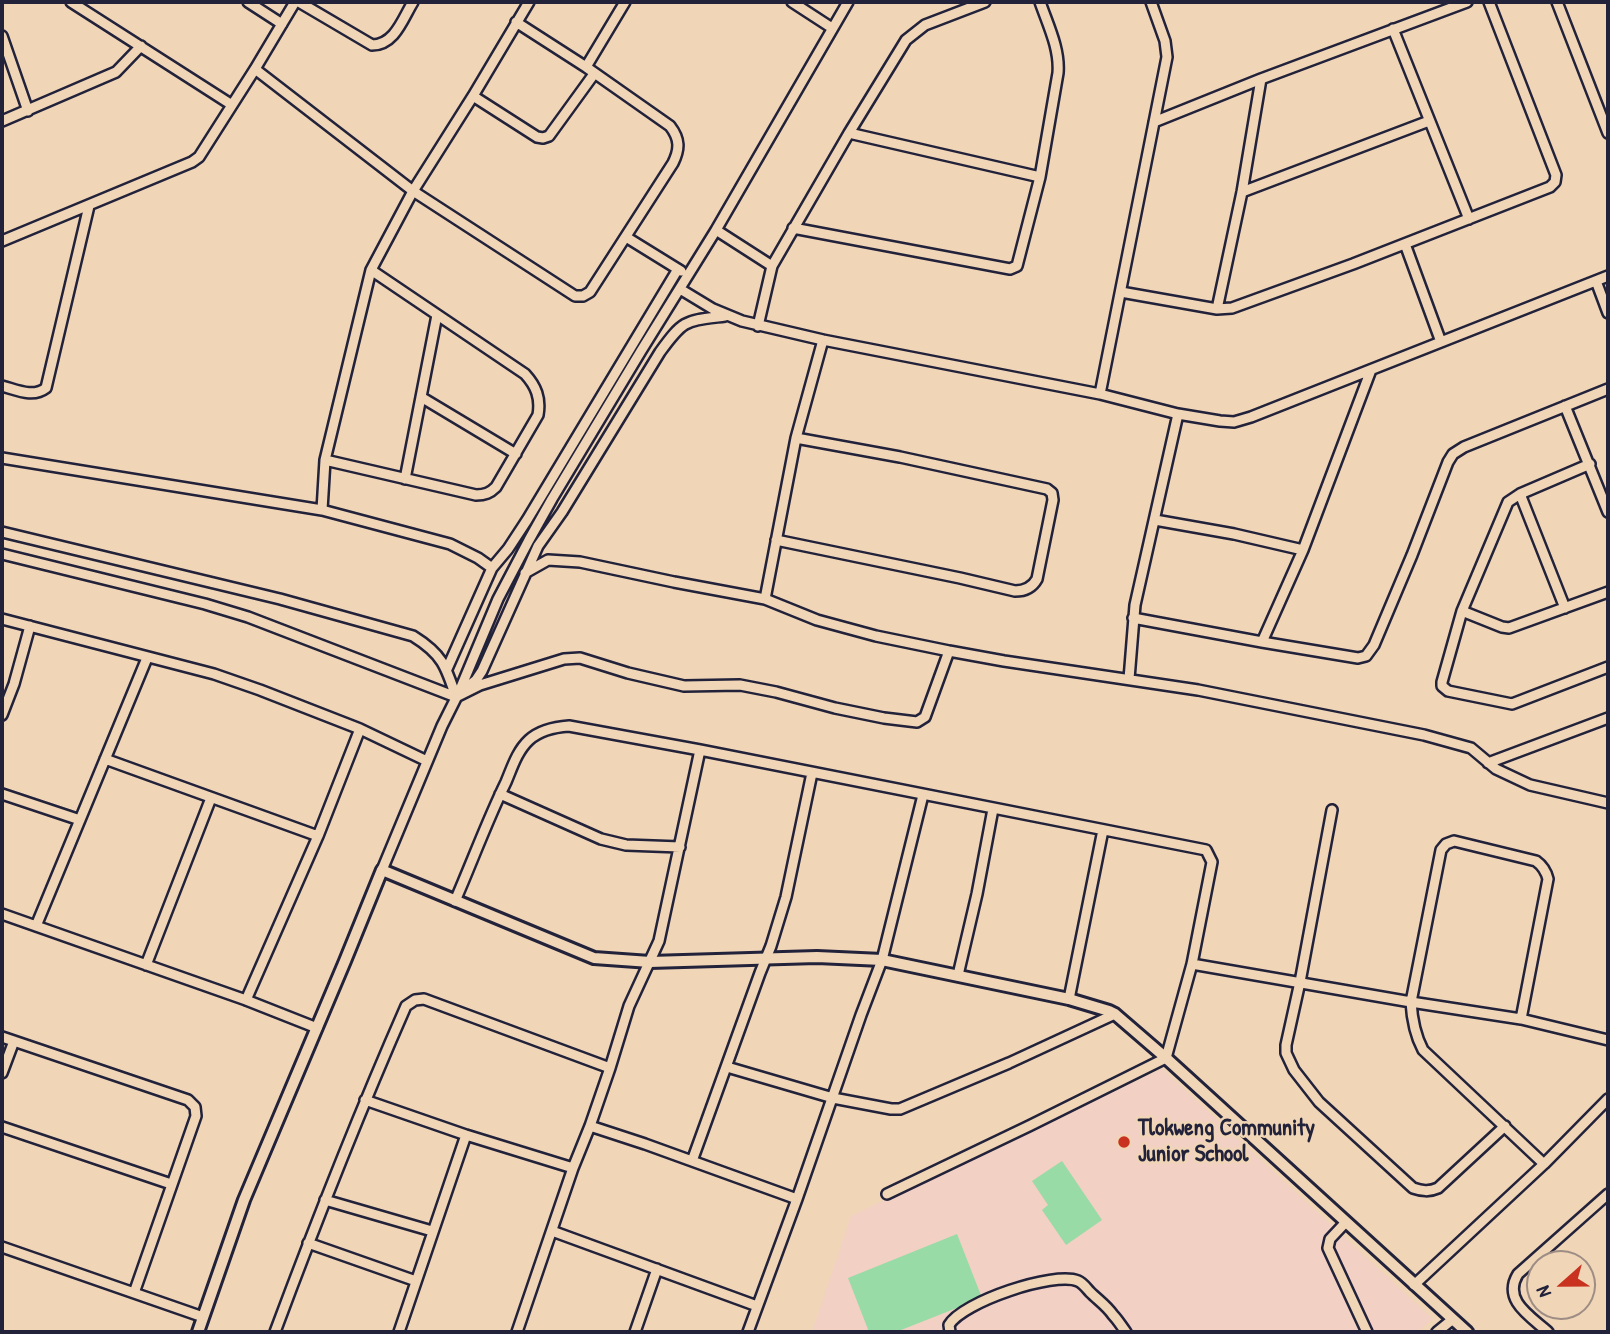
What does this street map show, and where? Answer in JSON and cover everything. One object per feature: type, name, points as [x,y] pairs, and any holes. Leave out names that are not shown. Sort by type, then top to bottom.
[{"type":"street","points":[[71,2],[232,105]]},
{"type":"street","points":[[248,2],[282,24]]},
{"type":"street","points":[[2,241],[199,158],[297,2],[372,45],[378,45],[391,38],[414,2]]},
{"type":"street","points":[[322,510],[325,460],[371,270],[413,191],[529,2]]},
{"type":"street","points":[[473,96],[537,137],[547,138],[590,71],[625,2]]},
{"type":"street","points":[[792,2],[832,27]]},
{"type":"street","points":[[198,1332],[244,1200],[498,599],[551,499],[716,230],[848,2]]},
{"type":"street","points":[[758,326],[772,266],[906,40],[925,25],[985,2]]},
{"type":"street","points":[[793,229],[1013,269],[1019,264],[1040,177],[1059,63],[1040,2]]},
{"type":"street","points":[[1100,394],[1167,50],[1151,2]]},
{"type":"street","points":[[1154,122],[1467,2]]},
{"type":"street","points":[[1121,292],[1217,309],[1232,308],[1550,187],[1555,182],[1556,175],[1489,2]]},
{"type":"street","points":[[1557,2],[1608,133]]},
{"type":"street","points":[[256,69],[413,191],[575,296],[583,296],[590,292],[673,163],[679,144],[676,133],[670,126],[516,22]]},
{"type":"street","points":[[1392,29],[1469,219]]},
{"type":"street","points":[[2,36],[28,111]]},
{"type":"street","points":[[2,121],[116,72],[141,46]]},
{"type":"street","points":[[1217,309],[1242,192],[1261,79]]},
{"type":"street","points":[[1242,192],[1429,121]]},
{"type":"street","points":[[849,133],[1040,177]]},
{"type":"street","points":[[2,386],[33,394],[46,388],[89,206]]},
{"type":"street","points":[[716,230],[772,266]]},
{"type":"street","points":[[626,237],[688,275]]},
{"type":"street","points":[[1405,244],[1441,342]]},
{"type":"street","points":[[447,669],[492,568],[527,520],[678,269]]},
{"type":"street","points":[[325,460],[405,479],[488,494],[496,487],[538,415],[540,404],[537,393],[524,374],[371,270]]},
{"type":"street","points":[[680,289],[713,309],[758,326],[1100,394],[1178,414],[1234,422],[1608,276]]},
{"type":"street","points":[[1596,281],[1608,313]]},
{"type":"street","points":[[405,479],[437,315]]},
{"type":"street","points":[[458,695],[472,685],[482,671],[538,546],[676,330],[691,320],[727,315]]},
{"type":"street","points":[[765,599],[796,438],[823,341]]},
{"type":"street","points":[[1262,642],[1303,550],[1371,370]]},
{"type":"street","points":[[1133,618],[1358,658],[1366,656],[1374,645],[1450,458],[1464,447],[1608,389]]},
{"type":"street","points":[[421,397],[516,454]]},
{"type":"street","points":[[1565,406],[1608,512]]},
{"type":"street","points":[[1129,679],[1135,605],[1178,414]]},
{"type":"street","points":[[776,540],[1022,591],[1031,587],[1037,579],[1053,500],[1052,493],[1047,489],[796,438]]},
{"type":"street","points":[[2,458],[322,510],[450,544],[492,568]]},
{"type":"street","points":[[1590,464],[1520,494],[1508,502],[1462,611],[1442,677],[1442,686],[1448,691],[1509,704],[1608,667]]},
{"type":"street","points":[[1520,494],[1565,608]]},
{"type":"street","points":[[1155,520],[1303,550]]},
{"type":"street","points":[[2,532],[280,599],[414,636],[429,646],[447,669],[458,695]]},
{"type":"street","points":[[2,554],[248,617],[458,695],[480,685],[575,657],[684,687],[740,685],[835,708],[917,722],[925,717],[949,651]]},
{"type":"street","points":[[525,573],[548,560],[580,562],[765,599],[817,620],[949,651],[1198,690],[1424,735],[1471,748],[1488,763],[1530,785],[1608,803]]},
{"type":"street","points":[[1462,611],[1509,628],[1608,592]]},
{"type":"street","points":[[2,619],[214,674],[360,729],[428,761]]},
{"type":"street","points":[[2,715],[14,684],[30,626]]},
{"type":"street","points":[[36,926],[147,658]]},
{"type":"street","points":[[1488,763],[1608,718]]},
{"type":"street","points":[[455,901],[521,749],[539,733],[554,727],[569,726],[1203,849],[1209,853],[1212,862],[1192,964],[1166,1058],[887,1194]]},
{"type":"street","points":[[246,1000],[318,836],[360,729]]},
{"type":"street","points":[[517,1332],[610,1068],[629,1006],[659,941],[700,750]]},
{"type":"street","points":[[105,759],[318,836]]},
{"type":"street","points":[[692,1161],[786,897],[812,773]]},
{"type":"street","points":[[2,794],[80,821]]},
{"type":"street","points":[[500,794],[601,839],[626,845],[680,847]]},
{"type":"street","points":[[748,1332],[882,960],[923,795]]},
{"type":"street","points":[[146,965],[211,798]]},
{"type":"street","points":[[958,975],[993,809]]},
{"type":"street","points":[[1332,810],[1286,1045],[1289,1061],[1319,1102],[1413,1188],[1426,1191],[1438,1188],[1506,1126]]},
{"type":"street","points":[[1069,999],[1103,830]]},
{"type":"street","points":[[1521,1019],[1548,879],[1545,869],[1536,861],[1454,841],[1446,844],[1441,849],[1411,1002],[1419,1042],[1423,1049],[1544,1164]]},
{"type":"street","points":[[382,870],[594,958],[650,962],[766,958],[882,960],[1069,999],[1104,1009],[1115,1014],[1166,1058],[1466,1332]]},
{"type":"street","points":[[2,914],[246,1000],[317,1028]]},
{"type":"street","points":[[1192,964],[1521,1019],[1608,1040]]},
{"type":"street","points":[[275,1332],[324,1200],[406,1006],[424,999],[610,1068]]},
{"type":"street","points":[[727,1067],[833,1098],[891,1109],[908,1107],[1115,1014]]},
{"type":"street","points":[[2,1037],[188,1100],[195,1107],[196,1116],[134,1293]]},
{"type":"street","points":[[2,1073],[14,1041]]},
{"type":"street","points":[[1414,1285],[1544,1164],[1608,1099]]},
{"type":"street","points":[[365,1100],[573,1168]]},
{"type":"street","points":[[590,1126],[797,1199]]},
{"type":"street","points":[[2,1127],[171,1184]]},
{"type":"street","points":[[399,1332],[466,1135]]},
{"type":"street","points":[[1548,1332],[1522,1309],[1514,1298],[1514,1281],[1608,1194]]},
{"type":"street","points":[[324,1200],[432,1231]]},
{"type":"street","points":[[1346,1222],[1330,1239],[1328,1248],[1367,1332]]},
{"type":"street","points":[[552,1231],[757,1306]]},
{"type":"street","points":[[308,1243],[416,1281]]},
{"type":"street","points":[[3,1251],[204,1317]]},
{"type":"street","points":[[635,1332],[657,1269]]},
{"type":"street","points":[[950,1332],[949,1325],[955,1316],[978,1303],[1019,1287],[1065,1280],[1080,1282],[1112,1313],[1126,1332]]},
{"type":"street","points":[[1437,1332],[1453,1319]]},
{"type":"shaded area","name":"Tlokweng Community Junior School","points":[[1162,1069],[1433,1319],[1417,1332],[812,1332],[851,1216]]},
{"type":"green space","points":[[1062,1161],[1102,1220],[1066,1245],[1042,1210],[1048,1205],[1032,1181]]},
{"type":"green space","points":[[957,1234],[982,1298],[896,1332],[869,1332],[848,1278]]},
{"type":"place","name":"Tlokweng Community Junior School","points":[[1124,1142]]}]
